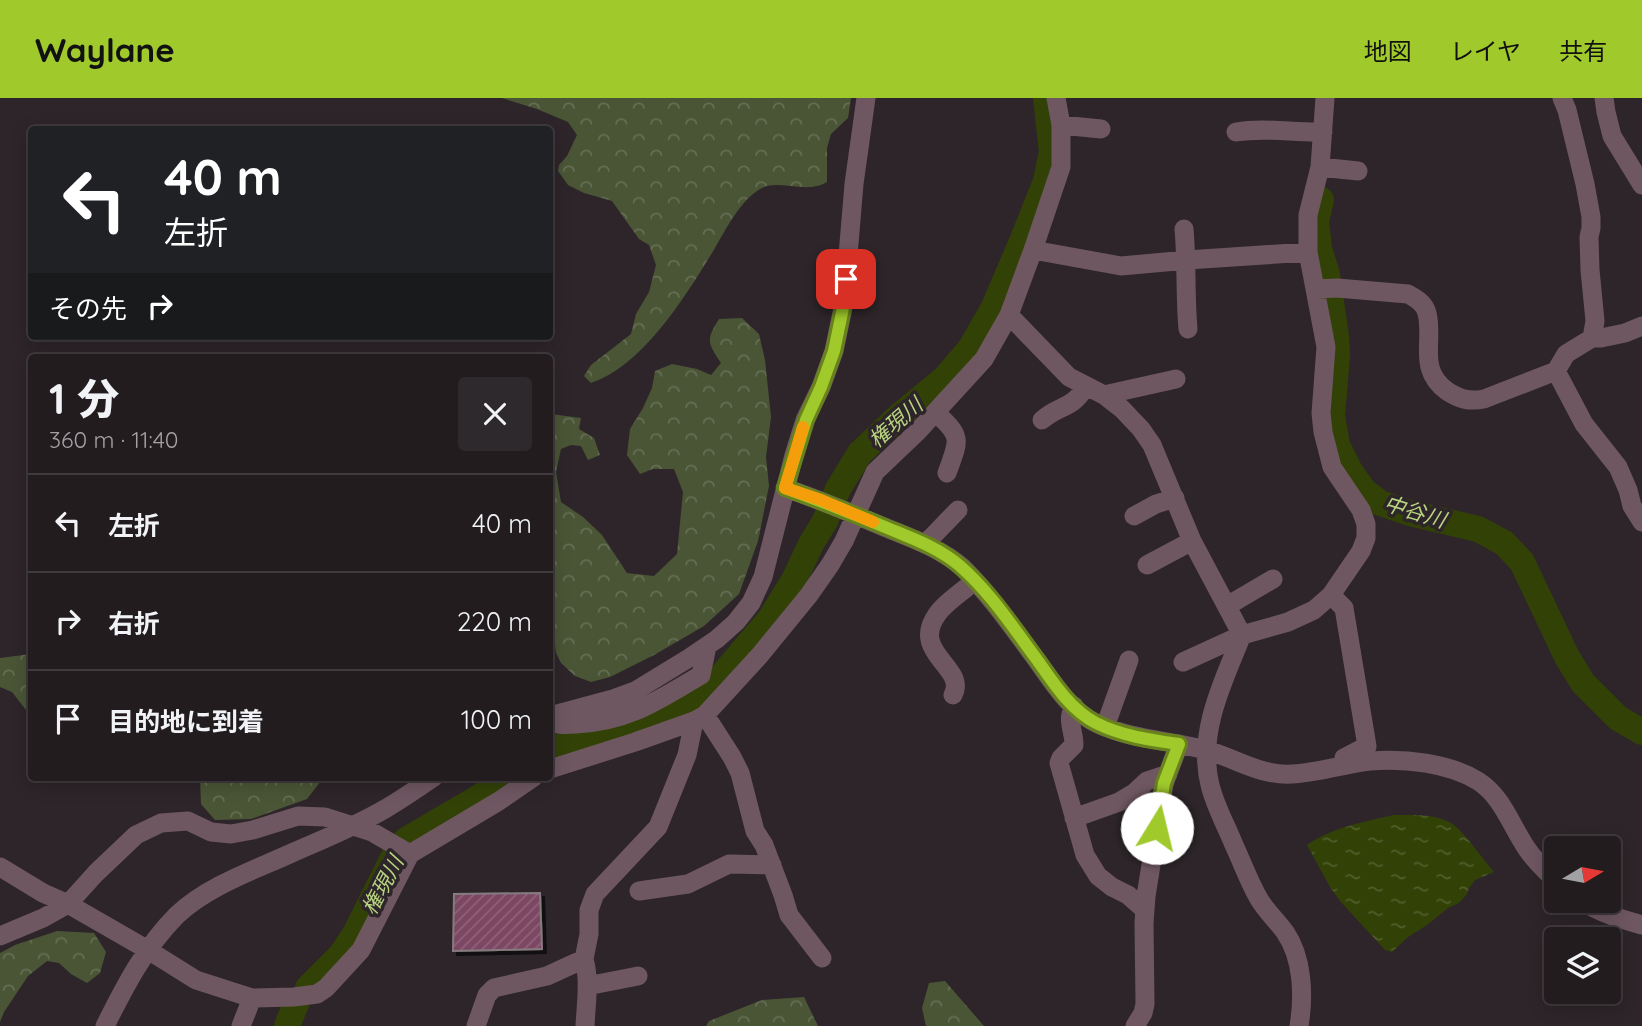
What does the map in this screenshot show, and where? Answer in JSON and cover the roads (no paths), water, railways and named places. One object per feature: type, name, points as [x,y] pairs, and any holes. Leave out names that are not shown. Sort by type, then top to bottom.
[{"type":"street","points":[[553,715],[635,691],[706,646],[736,622],[751,603],[763,577],[785,488],[806,420],[834,351],[844,303],[854,184],[866,98]]},
{"type":"street","points":[[585,1026],[587,986],[584,959],[589,934],[589,910],[595,894],[658,827],[700,718],[760,655],[809,595],[830,565],[850,513],[875,472],[936,413],[984,359],[1009,315],[1062,167],[1061,125],[1056,98]]},
{"type":"street","points":[[1183,662],[1242,635],[1288,622],[1314,610],[1331,595],[1361,551],[1366,538],[1366,524],[1360,510],[1332,467],[1321,413],[1326,347],[1325,289],[1308,252],[1308,215],[1317,207],[1325,98]]},
{"type":"street","points":[[1562,98],[1573,132],[1591,217],[1590,270],[1595,321],[1592,338]]},
{"type":"street","points":[[1605,98],[1612,136],[1642,185]]},
{"type":"street","points":[[1061,125],[1101,129]]},
{"type":"street","points":[[1236,132],[1254,129],[1323,132]]},
{"type":"street","points":[[1320,167],[1358,171]]},
{"type":"street","points":[[1184,229],[1188,329]]},
{"type":"street","points":[[1033,250],[1121,266],[1308,252]]},
{"type":"street","points":[[1325,289],[1408,294],[1418,299],[1424,305],[1427,315],[1427,350],[1433,377],[1450,393],[1471,401],[1483,399],[1556,371],[1566,354],[1592,338],[1625,333],[1642,326]]},
{"type":"street","points":[[1009,315],[1069,377],[1095,390],[1122,409],[1141,429],[1152,446],[1192,541],[1242,635]]},
{"type":"street","points":[[1556,371],[1584,424],[1618,467],[1632,506],[1642,522]]},
{"type":"street","points":[[1042,420],[1051,412],[1070,405],[1095,390],[1176,379]]},
{"type":"street","points":[[936,413],[952,427],[956,436],[954,469]]},
{"type":"street","points":[[785,488],[821,500],[944,553],[975,581],[1056,687],[1073,706],[1094,722],[1140,738],[1207,750],[1273,773],[1292,774],[1383,761],[1425,763],[1463,774],[1493,792],[1528,851],[1544,868]]},
{"type":"street","points":[[1134,516],[1156,503],[1175,498]]},
{"type":"street","points":[[925,544],[958,510]]},
{"type":"street","points":[[1147,565],[1192,541]]},
{"type":"street","points":[[1227,606],[1273,579]]},
{"type":"street","points":[[953,695],[956,682],[952,673],[938,658],[929,636],[938,613],[975,581]]},
{"type":"street","points":[[1331,595],[1344,608],[1367,746],[1344,758],[1344,765]]},
{"type":"street","points":[[1242,635],[1218,692],[1211,722],[1207,750],[1209,781],[1214,799],[1259,899],[1287,934],[1296,952],[1302,1009],[1299,1026]]},
{"type":"street","points":[[627,729],[631,714],[701,675],[706,646]]},
{"type":"street","points":[[1105,727],[1129,660]]},
{"type":"street","points":[[1073,706],[1069,715],[1074,746],[1059,763],[1085,855],[1098,876],[1144,909]]},
{"type":"street","points":[[553,767],[627,729],[700,718]]},
{"type":"street","points":[[700,718],[732,757],[740,773],[755,831],[764,845],[789,915],[822,958]]},
{"type":"street","points":[[553,724],[605,722],[627,729]]},
{"type":"street","points":[[1135,1026],[1145,1004],[1144,909],[1164,783],[1179,744]]},
{"type":"street","points":[[1074,818],[1119,802],[1135,793],[1147,781],[1168,774]]},
{"type":"street","points":[[105,1026],[131,974],[148,950],[179,914],[202,896],[384,810],[428,781]]},
{"type":"street","points":[[0,866],[196,980],[252,998],[306,996],[317,994],[326,988],[361,950],[403,850],[499,801],[528,781]]},
{"type":"street","points":[[0,936],[68,904],[136,835],[161,823],[188,821],[211,832],[231,834],[298,816],[326,817],[372,832],[403,850]]},
{"type":"street","points":[[639,891],[688,884],[729,864],[772,865]]},
{"type":"street","points":[[1607,914],[1642,925]]},
{"type":"street","points":[[476,1026],[487,995],[494,988],[547,976],[584,959]]},
{"type":"street","points":[[587,986],[638,976]]},
{"type":"street","points":[[241,1026],[252,998]]},
{"type":"water","points":[[1394,815],[1425,816],[1448,821],[1464,835],[1494,872],[1475,880],[1459,903],[1408,937],[1392,952],[1385,950],[1340,901],[1307,845],[1338,829]]},
{"type":"waterway","name":"権現川","points":[[553,749],[618,734],[643,725],[704,692],[719,679],[770,619],[794,580],[825,521],[838,489],[860,453],[945,378],[970,349],[993,309],[1046,181],[1052,152],[1046,98]]},
{"type":"waterway","name":"中谷川","points":[[1321,200],[1316,221],[1319,249],[1327,274],[1336,336],[1332,416],[1337,445],[1350,471],[1364,491],[1380,503],[1478,529],[1504,543],[1522,562],[1567,657],[1583,683],[1618,718],[1642,732]]},
{"type":"waterway","name":"権現川","points":[[308,988],[341,955],[355,934],[395,854],[406,840],[503,781]]},
{"type":"waterway","name":"権現川","points":[[287,1026],[296,1004]]}]
